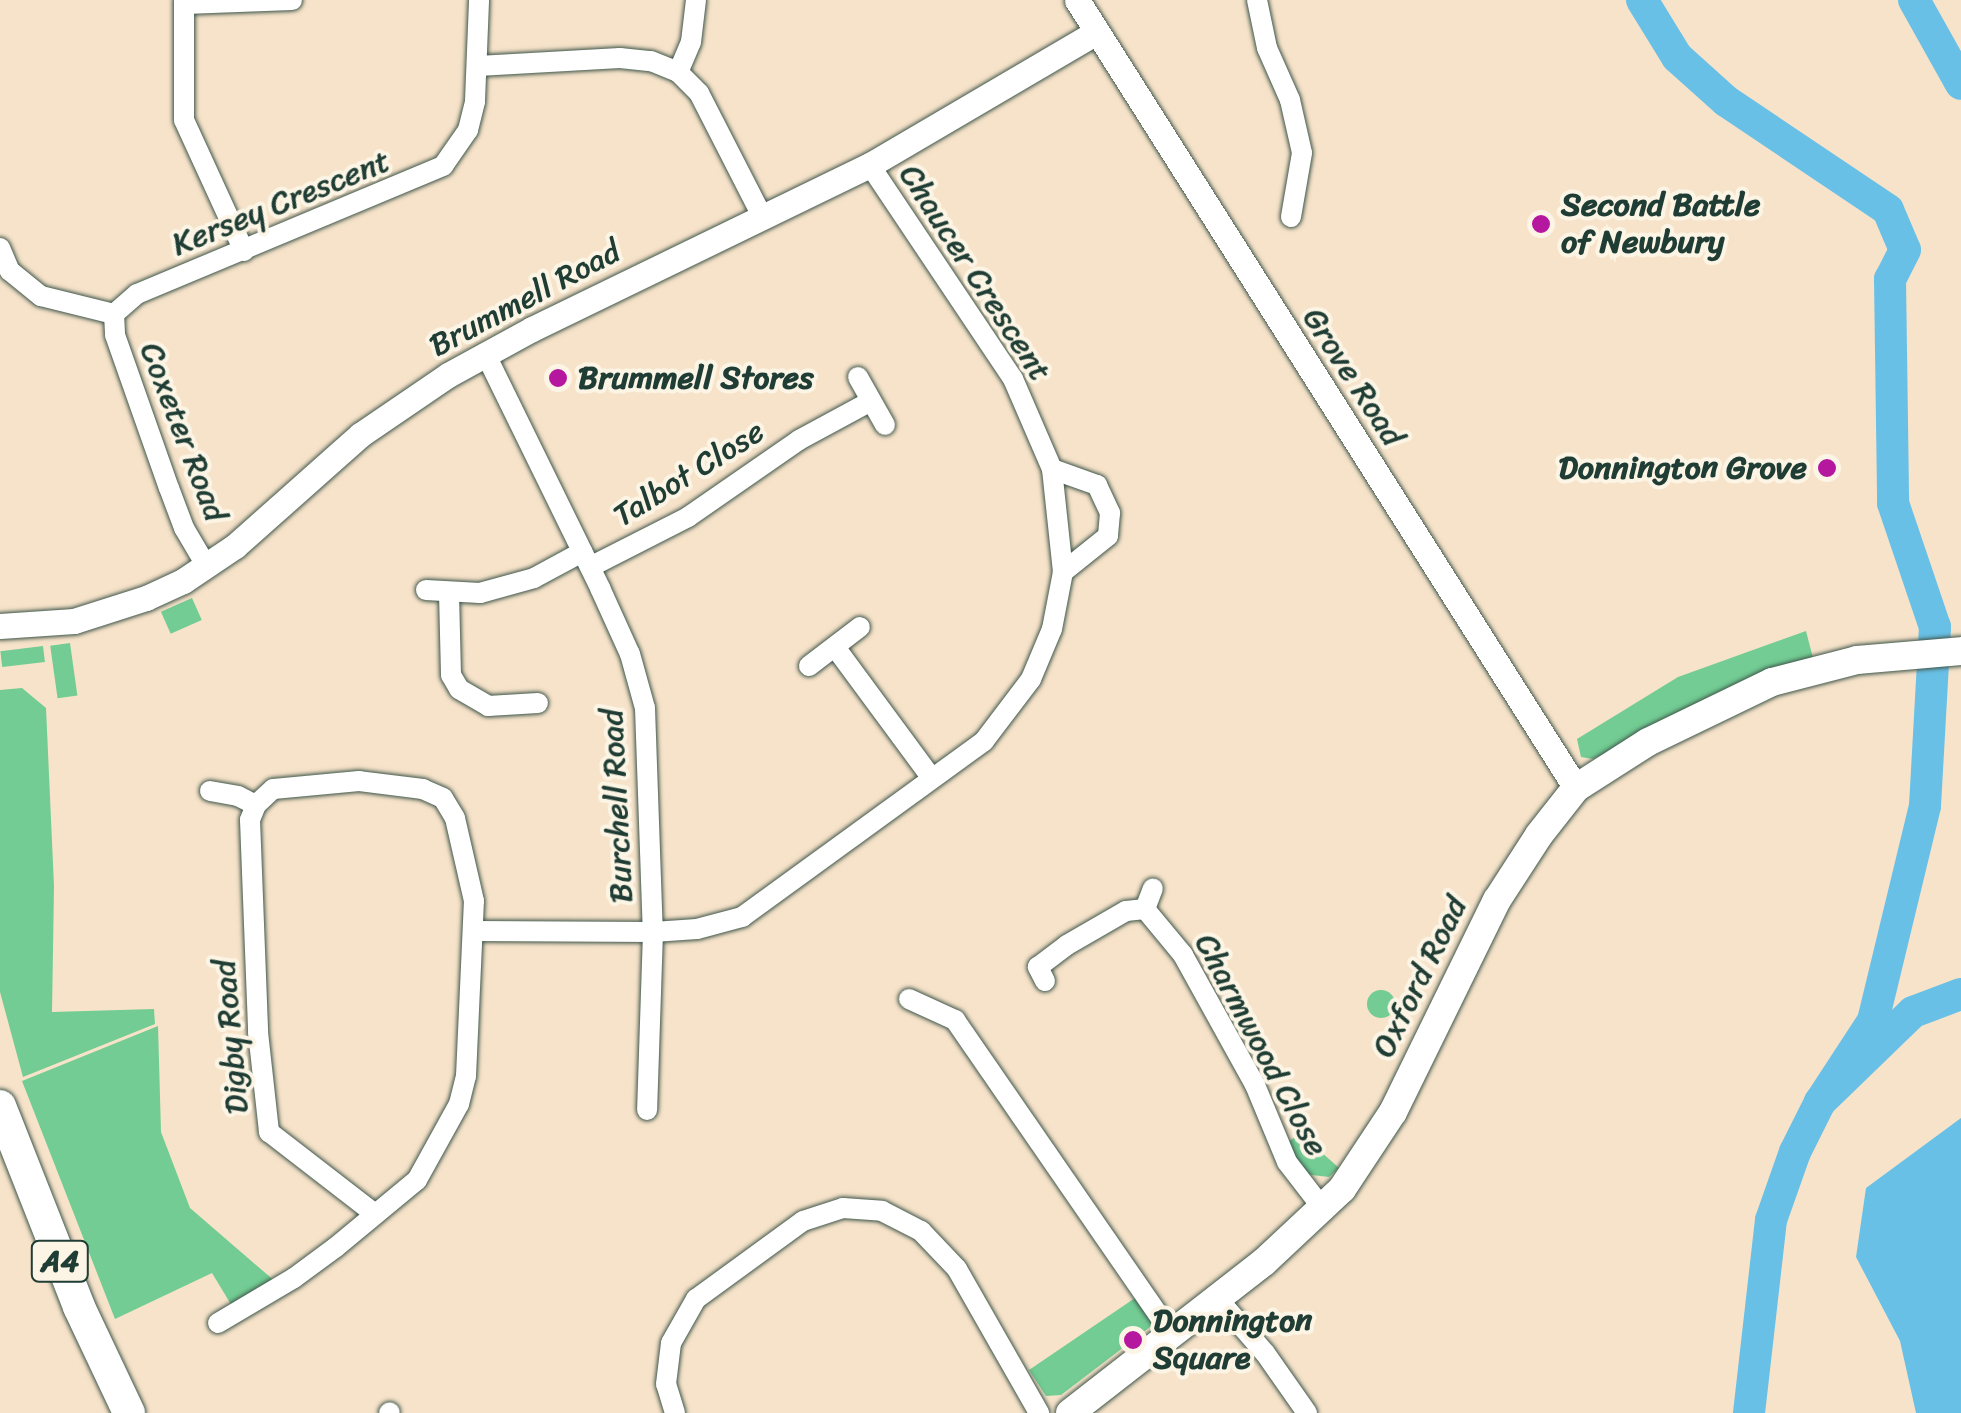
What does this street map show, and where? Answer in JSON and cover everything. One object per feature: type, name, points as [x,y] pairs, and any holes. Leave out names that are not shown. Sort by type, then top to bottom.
[{"type":"main road","name":"Oxford Road","points":[[1070,1413],[1218,1299],[1324,1210],[1375,1145],[1497,900],[1538,835],[1576,788],[1648,742],[1739,696],[1805,672],[1885,656],[1956,651]]},
{"type":"main road","name":"A4","points":[[0,1106],[78,1307],[128,1413]]},
{"type":"street","points":[[244,251],[184,120],[184,2],[292,0]]},
{"type":"street","name":"Kersey Crescent","points":[[114,314],[137,294],[443,166],[468,130],[478,66],[479,0]]},
{"type":"street","points":[[678,72],[692,42],[696,0]]},
{"type":"street","name":"Grove Road","points":[[1077,0],[1576,788]]},
{"type":"street","points":[[1257,0],[1267,48],[1290,100],[1302,154],[1291,217]]},
{"type":"street","name":"Brummell Road","points":[[0,626],[74,620],[112,610],[164,590],[207,567],[360,435],[485,353],[870,165],[1097,32]]},
{"type":"street","points":[[478,66],[638,59],[678,72],[699,93],[762,216]]},
{"type":"street","name":"Chaucer Crescent","points":[[653,932],[697,929],[742,918],[984,741],[1032,679],[1052,629],[1063,572],[1052,469],[1013,379],[870,165]]},
{"type":"street","points":[[0,250],[10,271],[41,296],[114,314]]},
{"type":"street","name":"Coxeter Road","points":[[114,314],[115,335],[169,488],[184,528],[207,567]]},
{"type":"street","name":"Burchell Road","points":[[485,353],[630,654],[645,708],[653,932],[647,1110]]},
{"type":"street","points":[[858,377],[885,425]]},
{"type":"street","name":"Talbot Close","points":[[426,590],[480,593],[534,578],[688,517],[799,440],[872,401]]},
{"type":"street","points":[[1052,469],[1098,485],[1110,513],[1108,536],[1063,572]]},
{"type":"street","points":[[449,593],[451,675],[459,689],[488,706],[538,703]]},
{"type":"street","points":[[809,666],[860,627]]},
{"type":"street","points":[[835,646],[931,777]]},
{"type":"street","points":[[210,791],[238,796],[256,805],[273,789],[359,781],[423,789],[443,798],[454,818],[474,901],[466,1076],[460,1104],[417,1180],[294,1278],[218,1323]]},
{"type":"street","name":"Digby Road","points":[[256,805],[250,820],[252,915],[269,1132],[375,1214]]},
{"type":"street","points":[[1044,982],[1038,967],[1126,911],[1145,909],[1152,888]]},
{"type":"street","name":"Charmwood Close","points":[[1145,909],[1184,955],[1255,1085],[1287,1162],[1324,1210]]},
{"type":"street","points":[[474,931],[653,932]]},
{"type":"street","points":[[908,1000],[955,1020],[1172,1334]]},
{"type":"street","points":[[675,1413],[666,1384],[671,1343],[696,1300],[803,1221],[844,1208],[882,1210],[921,1232],[957,1269],[1038,1413]]},
{"type":"street","points":[[1218,1299],[1265,1353],[1307,1413]]},
{"type":"green space","points":[[192,598],[202,620],[171,634],[161,612]]},
{"type":"green space","points":[[1806,631],[1813,658],[1593,759],[1581,757],[1577,739],[1678,677]]},
{"type":"green space","points":[[70,643],[77,695],[58,698],[50,646]]},
{"type":"green space","points":[[43,646],[45,662],[2,667],[0,651]]},
{"type":"green space","points":[[22,688],[46,708],[54,886],[52,1012],[154,1009],[155,1024],[23,1077],[0,992],[0,690]]},
{"type":"green space","points":[[1381,990],[1391,994],[1395,1004],[1391,1014],[1381,1018],[1371,1014],[1367,1004],[1371,994]]},
{"type":"green space","points":[[158,1026],[161,1132],[190,1208],[277,1283],[235,1311],[212,1273],[115,1319],[22,1081]]},
{"type":"green space","points":[[1300,1133],[1339,1168],[1329,1177],[1303,1174],[1288,1142]]},
{"type":"green space","points":[[1135,1298],[1154,1324],[1061,1395],[1046,1396],[1029,1370]]},
{"type":"water","points":[[1961,1118],[1961,1413],[1916,1413],[1900,1341],[1856,1257],[1866,1188]]},
{"type":"waterway","points":[[1642,0],[1677,57],[1726,101],[1888,210],[1905,250],[1890,279],[1893,503],[1935,627],[1925,806],[1873,1021],[1820,1102]]},
{"type":"waterway","points":[[1914,0],[1961,84]]},
{"type":"waterway","points":[[1749,1413],[1771,1220],[1795,1152],[1820,1102],[1913,1012],[1961,994]]},
{"type":"place","name":"Second Battle of Newbury","points":[[1541,224]]},
{"type":"place","name":"Brummell Stores","points":[[558,378]]},
{"type":"place","name":"Donnington Grove","points":[[1827,468]]},
{"type":"place","name":"Donnington Square","points":[[1133,1340]]}]
